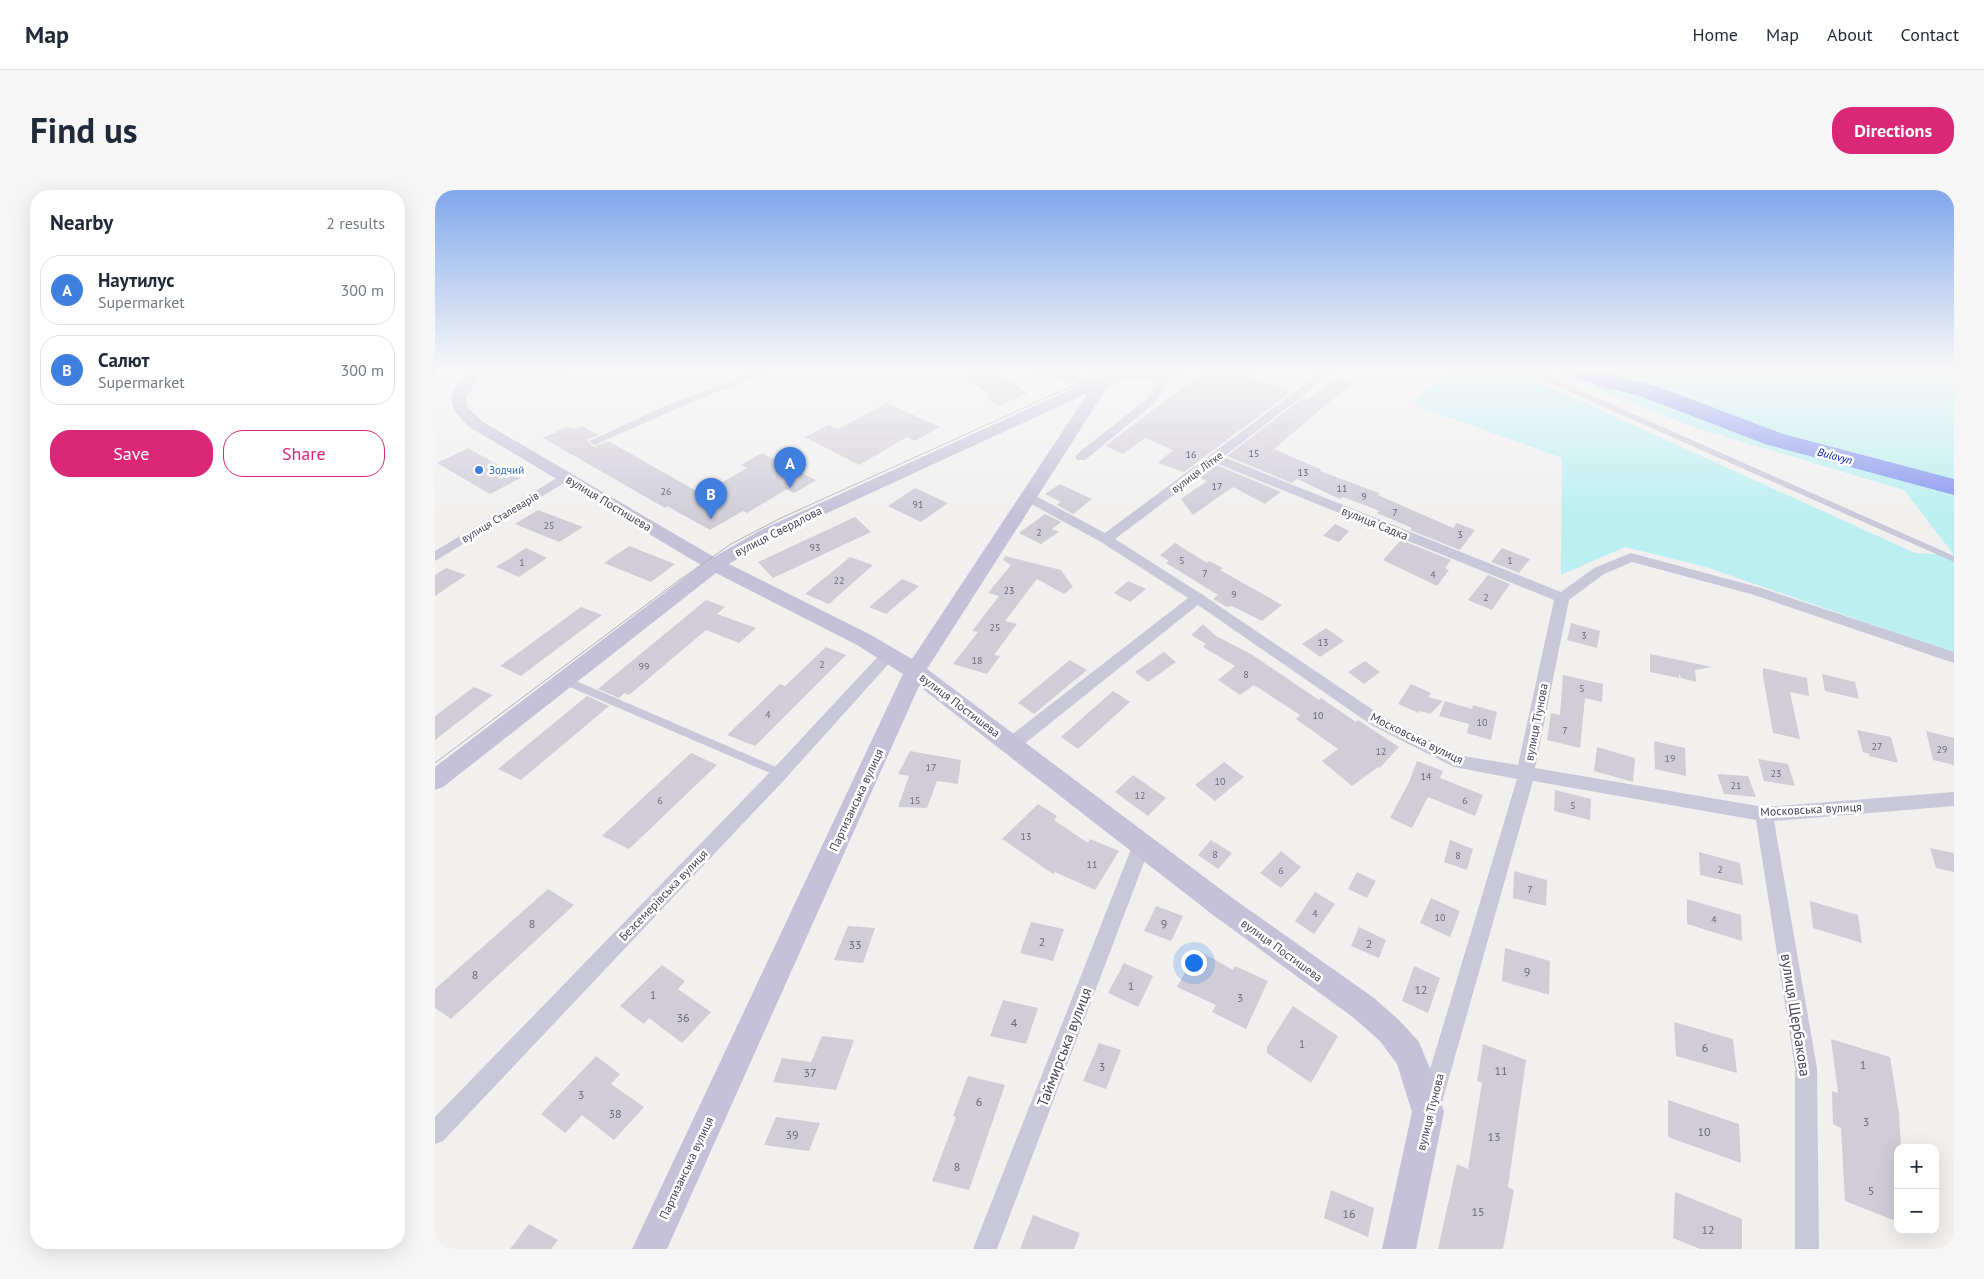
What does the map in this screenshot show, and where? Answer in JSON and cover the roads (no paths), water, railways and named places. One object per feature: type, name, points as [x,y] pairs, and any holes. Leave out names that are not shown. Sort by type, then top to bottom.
[{"type":"street","name":"вулиця Постишева","points":[[468,417],[477,425],[714,565],[889,654],[915,671],[1222,906],[1364,1008],[1390,1031],[1408,1053],[1418,1076],[1428,1112]]},
{"type":"street","points":[[595,441],[648,417]]},
{"type":"street","name":"вулиця Свердлова","points":[[435,780],[714,565],[767,534],[1025,417]]},
{"type":"street","name":"Партизанська вулиця","points":[[649,1249],[915,671],[1079,417]]},
{"type":"street","points":[[1081,457],[1130,417]]},
{"type":"street","name":"вулиця Літке","points":[[1107,539],[1269,417]]},
{"type":"street","name":"вулиця Садка","points":[[1215,458],[1534,588]]},
{"type":"street","name":"вулиця Сталеварів","points":[[435,557],[565,477]]},
{"type":"street","name":"Московська вулиця","points":[[1029,497],[1107,539],[1198,598],[1379,722],[1460,762],[1763,814],[1954,799]]},
{"type":"street","points":[[1534,588],[1562,598],[1599,571],[1631,557],[1756,591],[1954,658]]},
{"type":"street","points":[[1012,744],[1198,598]]},
{"type":"street","name":"вулиця Тіунова","points":[[1399,1249],[1428,1112],[1527,773],[1526,762],[1562,598]]},
{"type":"street","name":"Безсемерівська вулиця","points":[[435,1133],[780,773],[889,654]]},
{"type":"street","name":"вулиця Щербакова","points":[[1763,814],[1806,1068],[1807,1249]]},
{"type":"street","name":"Таймирська вулиця","points":[[985,1249],[1143,844]]},
{"type":"lane","points":[[1635,417],[1954,559]]},
{"type":"lane","points":[[564,680],[780,773]]},
{"type":"waterway","name":"Bulavyn","points":[[1717,417],[1774,439],[1954,487]]},
{"type":"tram line","points":[[435,763],[678,581],[731,544],[781,518],[1003,417]]},
{"type":"place","name":"Зодчий","points":[[479,470]]},
{"type":"place","name":"Наутилус","points":[[790,488]]},
{"type":"place","name":"Салют","points":[[711,519]]}]
